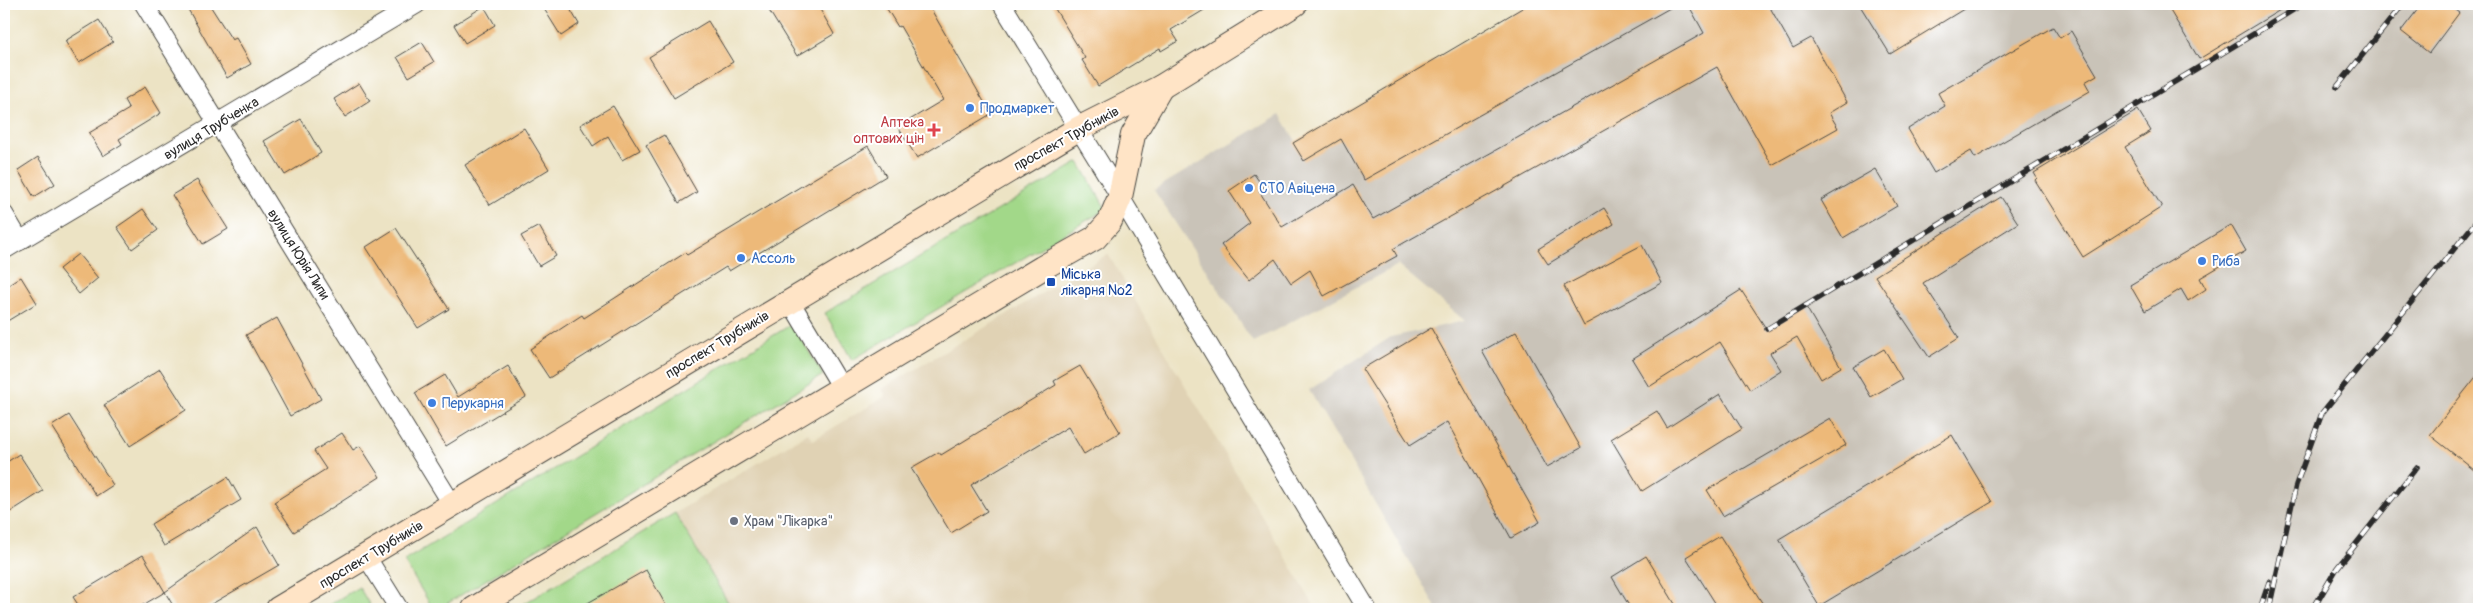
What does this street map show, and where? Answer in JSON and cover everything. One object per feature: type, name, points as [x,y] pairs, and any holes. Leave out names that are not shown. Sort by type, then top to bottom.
[{"type":"main road","name":"проспект Трубників","points":[[278,609],[790,300],[1078,129],[1161,87],[1295,4]]},
{"type":"main road","name":"проспект Трубників","points":[[474,609],[1095,238],[1110,221],[1120,197],[1133,135],[1161,87]]},
{"type":"street","name":"вулиця Юрія Липи","points":[[144,4],[452,504]]},
{"type":"street","name":"вулиця Трубченка","points":[[4,250],[219,124],[396,9],[417,4]]},
{"type":"street","points":[[1002,4],[1367,609]]},
{"type":"street","points":[[4,214],[20,241]]},
{"type":"street","points":[[790,300],[842,388]]},
{"type":"street","points":[[366,556],[399,609]]},
{"type":"shaded area","points":[[1531,4],[2479,4],[2479,609],[1437,609],[1309,390],[1391,337],[1465,321],[1398,265],[1253,342],[1154,190],[1280,114],[1297,143]]},
{"type":"shaded area","points":[[1108,254],[1316,609],[732,609],[675,513],[808,433],[813,440],[886,396],[882,389]]},
{"type":"green space","points":[[1079,162],[1106,209],[852,360],[825,313]]},
{"type":"green space","points":[[792,324],[823,375],[438,609],[433,609],[404,561]]},
{"type":"green space","points":[[675,513],[732,609],[515,609]]},
{"type":"green space","points":[[359,587],[372,609],[322,609]]},
{"type":"building","points":[[185,4],[209,4],[232,40],[236,38],[251,64],[227,78]]},
{"type":"building","points":[[541,4],[567,4],[579,24],[561,36]]},
{"type":"building","points":[[765,4],[817,4],[834,34],[797,56]]},
{"type":"building","points":[[884,4],[928,4],[991,114],[917,158],[898,127],[943,100],[900,26],[898,27]]},
{"type":"building","points":[[1052,4],[1214,4],[1171,30],[1178,41],[1161,51],[1160,48],[1098,86],[1082,60],[1085,58]]},
{"type":"building","points":[[1529,4],[1677,4],[1364,180],[1341,139],[1304,161],[1293,143]]},
{"type":"building","points":[[1688,4],[1768,4],[1793,48],[1811,38],[1847,102],[1829,113],[1838,128],[1772,165],[1717,67],[1393,249],[1397,256],[1324,296],[1310,270],[1291,283],[1275,259],[1249,280],[1221,245],[1250,223],[1229,191],[1254,174],[1264,188],[1259,191],[1282,227],[1353,185],[1373,219],[1704,33]]},
{"type":"building","points":[[1859,4],[1972,4],[1890,54]]},
{"type":"building","points":[[2166,4],[2290,4],[2199,59]]},
{"type":"building","points":[[2422,4],[2447,4],[2459,13],[2429,53],[2401,31]]},
{"type":"building","points":[[484,6],[495,25],[465,43],[454,25]]},
{"type":"building","points":[[99,20],[113,42],[79,63],[65,41]]},
{"type":"building","points":[[708,21],[733,62],[674,98],[649,57]]},
{"type":"building","points":[[2053,27],[2060,38],[2071,31],[2097,75],[2085,82],[2090,91],[1975,158],[1971,151],[1934,173],[1908,129],[1945,106],[1938,93]]},
{"type":"building","points":[[422,42],[434,62],[409,77],[397,57]]},
{"type":"building","points":[[359,83],[370,101],[345,117],[334,99]]},
{"type":"building","points":[[145,87],[161,113],[119,139],[122,144],[103,156],[89,133],[129,109],[124,100]]},
{"type":"building","points":[[613,106],[640,150],[622,160],[608,136],[593,146],[580,125]]},
{"type":"building","points":[[2138,110],[2151,131],[2125,147],[2162,207],[2083,257],[2035,180],[2037,178],[2034,173]]},
{"type":"building","points":[[301,119],[321,153],[285,175],[264,141]]},
{"type":"building","points":[[524,128],[549,169],[490,205],[465,165]]},
{"type":"building","points":[[664,135],[697,192],[679,203],[646,145]]},
{"type":"building","points":[[868,146],[886,176],[729,271],[726,267],[549,378],[530,349],[582,315],[584,318],[685,253],[687,255]]},
{"type":"building","points":[[38,157],[55,184],[34,197],[18,170]]},
{"type":"building","points":[[1875,169],[1897,206],[1843,238],[1821,200]]},
{"type":"building","points":[[197,180],[228,229],[203,244],[172,195]]},
{"type":"building","points":[[2001,197],[2018,223],[1923,283],[1959,338],[1929,357],[1875,276]]},
{"type":"building","points":[[1604,208],[1614,224],[1548,264],[1538,249]]},
{"type":"building","points":[[143,209],[158,230],[132,249],[117,227]]},
{"type":"building","points":[[2231,225],[2246,251],[2200,278],[2206,289],[2188,301],[2181,289],[2145,311],[2130,285]]},
{"type":"building","points":[[539,226],[556,256],[539,266],[521,236]]},
{"type":"building","points":[[396,228],[449,309],[418,328],[366,247]]},
{"type":"building","points":[[1642,245],[1662,283],[1584,325],[1564,286]]},
{"type":"building","points":[[78,254],[98,278],[79,294],[59,269]]},
{"type":"building","points":[[21,277],[37,303],[4,323],[4,288]]},
{"type":"building","points":[[1741,290],[1767,330],[1806,307],[1841,367],[1821,379],[1797,337],[1770,353],[1781,370],[1750,390],[1720,342],[1649,387],[1632,359]]},
{"type":"building","points":[[277,318],[321,399],[290,416],[246,335]]},
{"type":"building","points":[[1431,328],[1540,522],[1511,538],[1447,422],[1410,445],[1362,369]]},
{"type":"building","points":[[1516,332],[1581,448],[1547,467],[1482,351]]},
{"type":"building","points":[[1884,349],[1902,379],[1871,397],[1853,367]]},
{"type":"building","points":[[508,366],[526,397],[446,446],[415,393],[445,375],[458,397]]},
{"type":"building","points":[[1080,366],[1120,432],[1084,454],[1068,427],[971,485],[987,511],[951,533],[911,468],[939,452],[941,455],[1056,385],[1054,381]]},
{"type":"building","points":[[160,369],[186,410],[130,446],[104,405]]},
{"type":"building","points":[[2479,373],[2479,474],[2430,435]]},
{"type":"building","points":[[1720,394],[1742,429],[1642,491],[1611,439],[1657,411],[1667,428]]},
{"type":"building","points":[[69,415],[113,485],[96,496],[52,426]]},
{"type":"building","points":[[1830,418],[1846,445],[1723,516],[1707,490]]},
{"type":"building","points":[[342,433],[353,450],[360,446],[380,477],[294,532],[274,502],[326,469],[314,451]]},
{"type":"building","points":[[1952,435],[1992,502],[1819,606],[1779,539]]},
{"type":"building","points":[[19,454],[43,491],[4,516],[4,464]]},
{"type":"building","points":[[228,477],[241,500],[164,546],[151,524]]},
{"type":"building","points":[[257,527],[279,565],[203,609],[175,609],[165,592]]},
{"type":"building","points":[[1720,536],[1766,609],[1719,609],[1686,557]]},
{"type":"building","points":[[143,555],[165,592],[136,609],[81,609],[73,597]]},
{"type":"building","points":[[1646,556],[1678,609],[1631,609],[1612,577]]},
{"type":"building","points":[[646,570],[668,609],[577,609]]},
{"type":"railway","points":[[1767,329],[2303,4]]},
{"type":"railway","points":[[2337,87],[2403,4]]},
{"type":"railway","points":[[2269,609],[2296,485],[2322,413],[2479,218]]},
{"type":"railway","points":[[2313,609],[2337,568],[2417,467]]},
{"type":"railway","points":[[2260,609],[2269,582]]},
{"type":"place","name":"Продмаркет","points":[[970,108]]},
{"type":"place","name":"Аптека оптових цін","points":[[934,130]]},
{"type":"place","name":"СТО Авіцена","points":[[1249,188]]},
{"type":"place","name":"Ассоль","points":[[741,258]]},
{"type":"place","name":"Риба","points":[[2202,261]]},
{"type":"place","name":"Міська лікарня №2","points":[[1051,282]]},
{"type":"place","name":"Перукарня","points":[[432,403]]},
{"type":"place","name":"Храм \"Лікарка\"","points":[[734,521]]}]
